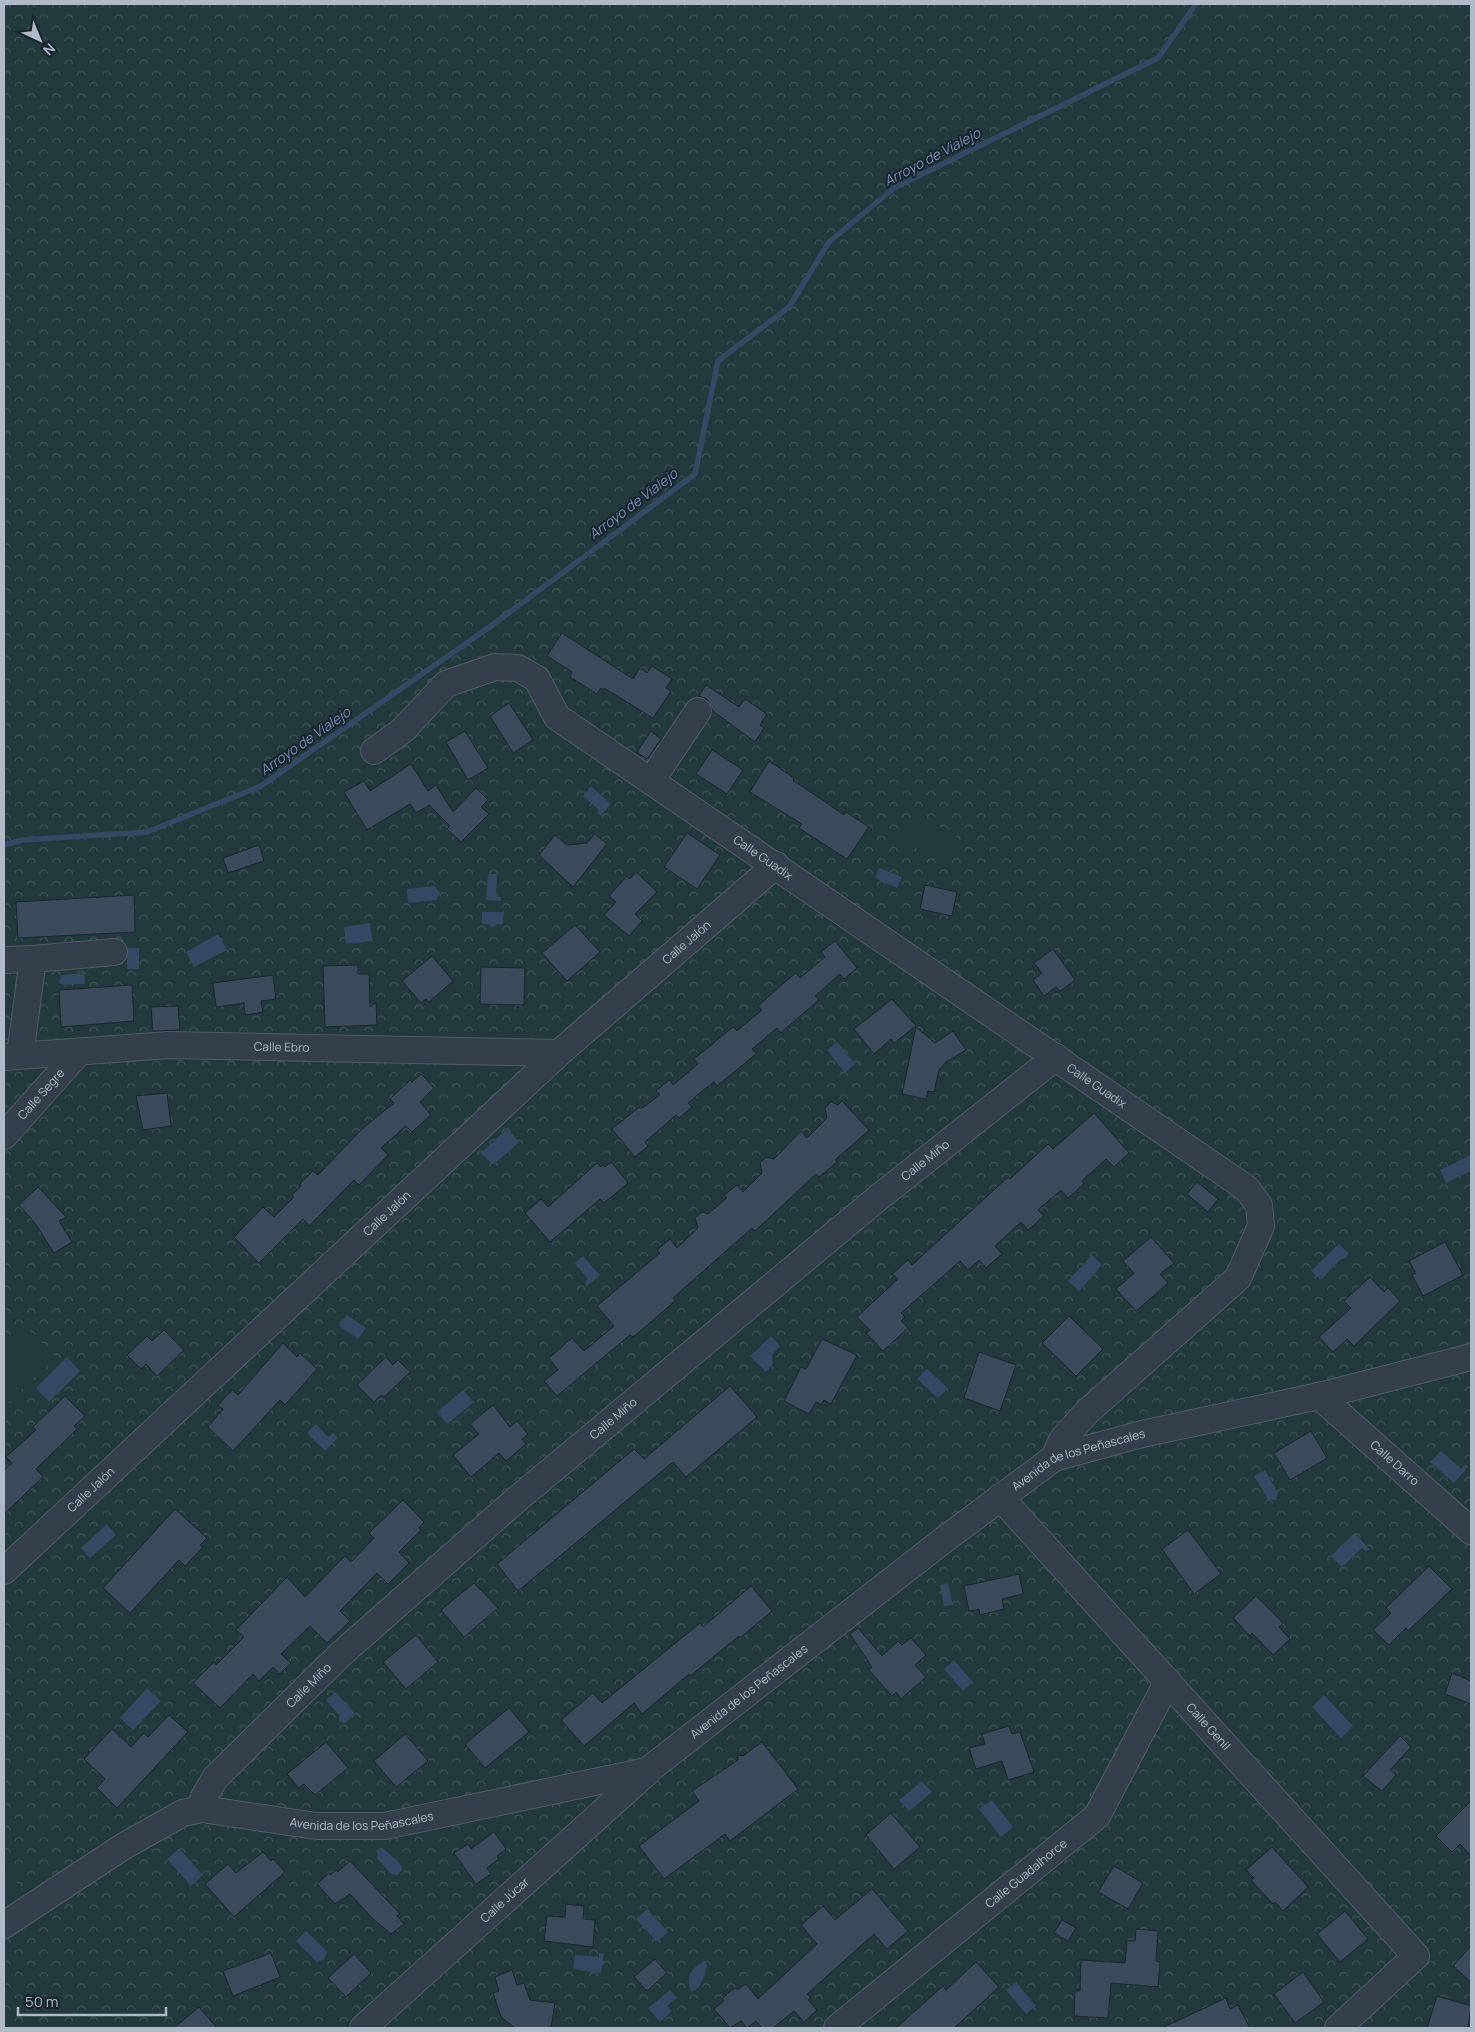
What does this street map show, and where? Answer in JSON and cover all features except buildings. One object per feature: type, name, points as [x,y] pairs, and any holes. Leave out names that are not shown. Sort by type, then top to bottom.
[{"type":"street","name":"Calle Guadix","points":[[374,751],[403,730],[446,684],[495,667],[518,668],[537,679],[557,717],[1246,1188],[1259,1205],[1261,1226],[1238,1278],[1087,1412],[1062,1440],[1054,1458]]},
{"type":"street","points":[[651,781],[698,711]]},
{"type":"street","name":"Calle Jalón","points":[[4,1571],[559,1053],[776,865]]},
{"type":"street","points":[[4,960],[114,952]]},
{"type":"street","points":[[12,1056],[33,959]]},
{"type":"street","name":"Calle Ebro","points":[[12,1056],[169,1045],[559,1053]]},
{"type":"street","name":"Calle Segre","points":[[4,1136],[79,1052]]},
{"type":"street","name":"Calle Miño","points":[[202,1809],[203,1798],[215,1778],[341,1654],[523,1494],[878,1198],[1056,1057]]},
{"type":"street","name":"Avenida de los Peñascales","points":[[4,1926],[124,1846],[182,1813],[202,1809],[316,1826],[385,1826],[647,1771],[1000,1497],[1054,1458],[1142,1434],[1319,1396],[1471,1357]]},
{"type":"street","name":"Calle Darro","points":[[1319,1396],[1471,1531]]},
{"type":"street","name":"Calle Genil","points":[[1000,1497],[1168,1681],[1346,1881],[1416,1956],[1338,2028]]},
{"type":"street","name":"Calle Guadalhorce","points":[[837,2028],[1097,1816],[1168,1681]]},
{"type":"street","name":"Calle Júcar","points":[[363,2028],[365,2024],[647,1771]]},
{"type":"green space","points":[[4,4],[1471,4],[1471,2028],[4,2028]]},
{"type":"green space","points":[[912,815],[957,834],[944,861],[900,841]]},
{"type":"green space","points":[[29,1329],[55,1357],[4,1407],[4,1354]]},
{"type":"green space","points":[[4,1864],[23,1893],[4,1906]]},
{"type":"water","points":[[591,786],[611,804],[601,816],[597,813],[599,810],[583,796]]},
{"type":"water","points":[[879,868],[902,877],[897,888],[875,878]]},
{"type":"water","points":[[488,874],[497,874],[496,897],[501,897],[501,901],[486,900]]},
{"type":"water","points":[[435,886],[440,893],[436,900],[408,903],[407,889]]},
{"type":"water","points":[[482,912],[504,912],[503,924],[497,924],[492,928],[489,924],[482,924]]},
{"type":"water","points":[[370,923],[372,941],[346,944],[344,927]]},
{"type":"water","points":[[218,934],[227,950],[194,967],[186,952]]},
{"type":"water","points":[[127,948],[139,948],[139,969],[127,969]]},
{"type":"water","points":[[84,973],[85,984],[62,985],[59,982],[61,975]]},
{"type":"water","points":[[837,1042],[855,1064],[845,1073],[827,1050]]},
{"type":"water","points":[[509,1127],[510,1132],[519,1142],[492,1164],[481,1153]]},
{"type":"water","points":[[1471,1155],[1471,1171],[1446,1183],[1440,1170]]},
{"type":"water","points":[[1339,1244],[1348,1253],[1346,1258],[1340,1260],[1321,1280],[1311,1271]]},
{"type":"water","points":[[1092,1255],[1102,1265],[1079,1291],[1068,1281]]},
{"type":"water","points":[[583,1256],[600,1275],[587,1286],[585,1283],[588,1279],[575,1263]]},
{"type":"water","points":[[347,1315],[366,1328],[358,1339],[339,1326]]},
{"type":"water","points":[[771,1336],[780,1346],[772,1355],[773,1364],[766,1372],[750,1356]]},
{"type":"water","points":[[67,1357],[80,1371],[49,1402],[36,1388]]},
{"type":"water","points":[[927,1369],[948,1388],[938,1398],[917,1379]]},
{"type":"water","points":[[463,1390],[474,1402],[447,1424],[437,1412]]},
{"type":"water","points":[[316,1424],[328,1437],[333,1433],[338,1438],[325,1451],[307,1433]]},
{"type":"water","points":[[1441,1451],[1461,1469],[1465,1464],[1468,1467],[1454,1483],[1430,1462]]},
{"type":"water","points":[[1265,1470],[1278,1493],[1276,1500],[1268,1499],[1254,1476]]},
{"type":"water","points":[[107,1524],[116,1535],[90,1558],[81,1548]]},
{"type":"water","points":[[1355,1533],[1369,1549],[1366,1552],[1362,1548],[1342,1567],[1331,1556]]},
{"type":"water","points":[[948,1583],[953,1605],[944,1606],[940,1585]]},
{"type":"water","points":[[954,1660],[973,1682],[963,1691],[944,1669]]},
{"type":"water","points":[[147,1688],[161,1701],[133,1730],[120,1718]]},
{"type":"water","points":[[336,1692],[355,1714],[345,1723],[339,1721],[339,1715],[326,1700]]},
{"type":"water","points":[[1324,1695],[1353,1726],[1341,1738],[1312,1707]]},
{"type":"water","points":[[922,1781],[932,1792],[909,1811],[899,1800]]},
{"type":"water","points":[[992,1800],[1013,1827],[1001,1837],[979,1809]]},
{"type":"water","points":[[179,1848],[203,1875],[191,1886],[167,1859]]},
{"type":"water","points":[[382,1849],[401,1865],[402,1870],[398,1875],[391,1874],[377,1858],[378,1852]]},
{"type":"water","points":[[647,1909],[668,1932],[657,1942],[636,1919]]},
{"type":"water","points":[[306,1931],[327,1952],[324,1960],[317,1962],[296,1941]]},
{"type":"water","points":[[599,1953],[604,1954],[601,1973],[573,1969],[575,1955],[599,1957]]},
{"type":"water","points":[[705,1961],[707,1964],[702,1981],[698,1988],[691,1992],[689,1977],[696,1966]]},
{"type":"water","points":[[1016,1982],[1036,2006],[1026,2014],[1006,1990]]},
{"type":"water","points":[[670,1990],[677,1998],[667,2006],[672,2011],[660,2022],[648,2008]]},
{"type":"waterway","name":"Arroyo de Vialejo","points":[[4,845],[23,840],[147,832],[261,786],[491,626],[695,474],[718,361],[789,307],[829,242],[894,188],[1158,58],[1196,4]]}]
